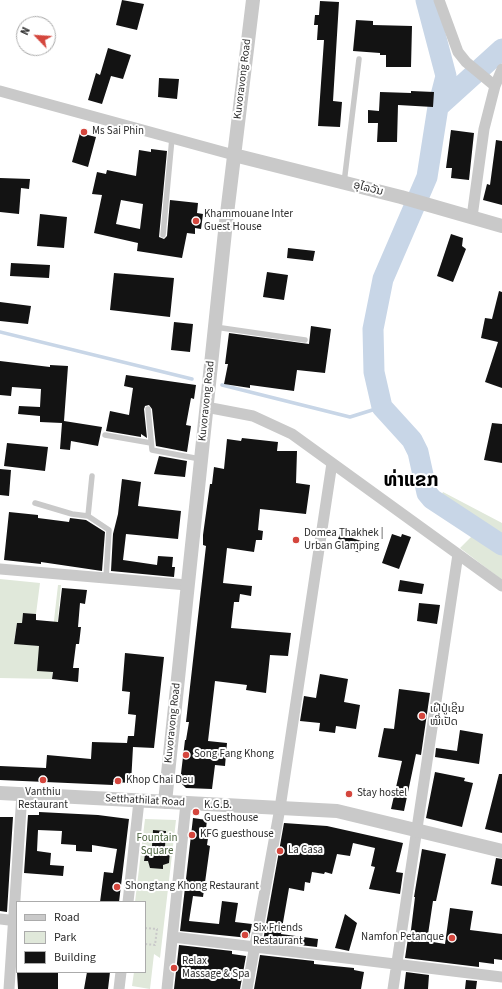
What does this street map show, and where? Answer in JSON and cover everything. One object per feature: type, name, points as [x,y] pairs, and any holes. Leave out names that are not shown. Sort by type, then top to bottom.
[{"type":"street","name":"Kuvoravong Road","points":[[165,802],[206,407],[253,0]]},
{"type":"street","points":[[439,0],[458,52],[466,62],[495,86]]},
{"type":"street","points":[[472,217],[484,129],[495,86],[502,69]]},
{"type":"street","points":[[0,91],[234,156]]},
{"type":"street","name":"ອຸໄລວັນ","points":[[234,156],[401,197],[502,226]]},
{"type":"street","points":[[206,407],[253,416],[292,434],[502,586]]},
{"type":"street","points":[[247,989],[280,808],[332,463]]},
{"type":"street","points":[[393,989],[458,554]]},
{"type":"street","points":[[0,569],[187,585]]},
{"type":"street","name":"Setthathilat Road","points":[[0,793],[337,811],[502,851]]},
{"type":"street","points":[[16,901],[22,794]]},
{"type":"street","points":[[128,901],[139,801]]},
{"type":"street","points":[[167,989],[186,803]]},
{"type":"street","points":[[9,989],[16,903]]},
{"type":"street","points":[[0,919],[15,921]]},
{"type":"street","points":[[173,937],[502,977]]},
{"type":"street","points":[[119,989],[121,973]]},
{"type":"lane","points":[[344,183],[359,59]]},
{"type":"lane","points":[[163,235],[172,138]]},
{"type":"lane","points":[[215,327],[305,340]]},
{"type":"lane","points":[[148,409],[152,450],[156,452],[201,459]]},
{"type":"lane","points":[[105,435],[151,443]]},
{"type":"lane","points":[[88,516],[92,476]]},
{"type":"lane","points":[[35,503],[72,514],[88,516],[109,530],[106,578]]},
{"type":"path","points":[[146,928],[157,929],[155,945],[146,944]]},
{"type":"green space","points":[[443,492],[502,523],[502,539],[439,499]]},
{"type":"green space","points":[[474,534],[502,555],[502,580],[460,548]]},
{"type":"green space","points":[[0,579],[40,583],[36,614],[23,613],[22,623],[17,623],[14,643],[40,646],[52,638],[58,585],[61,585],[52,679],[0,678]]},
{"type":"green space","name":"Fountain Square","points":[[145,819],[176,820],[160,958],[154,954],[150,989],[132,986],[134,973],[146,973],[146,901],[135,901]]},
{"type":"building","points":[[122,0],[144,4],[137,30],[116,25]]},
{"type":"building","points":[[320,1],[339,2],[333,101],[342,102],[340,127],[318,126],[324,40],[317,40],[318,25],[314,25],[315,15],[319,15]]},
{"type":"building","points":[[356,20],[373,21],[373,25],[412,26],[411,67],[386,67],[386,55],[380,55],[380,53],[353,51]]},
{"type":"building","points":[[108,48],[131,55],[123,79],[111,76],[102,104],[88,100],[96,73],[100,75]]},
{"type":"building","points":[[159,78],[179,79],[177,99],[158,97]]},
{"type":"building","points":[[411,91],[434,92],[433,107],[398,105],[397,142],[377,142],[378,123],[368,123],[368,110],[379,111],[380,92],[411,93]]},
{"type":"building","points":[[451,130],[474,133],[469,180],[451,178],[452,168],[446,168]]},
{"type":"building","points":[[80,133],[96,137],[88,167],[72,162]]},
{"type":"building","points":[[496,140],[502,141],[502,205],[483,200],[487,184],[490,185]]},
{"type":"building","points":[[151,149],[167,151],[159,237],[164,239],[167,236],[170,200],[198,203],[197,213],[203,214],[201,229],[195,228],[195,234],[187,233],[182,258],[137,251],[138,243],[94,233],[102,195],[92,194],[97,172],[106,174],[107,170],[136,176],[139,150],[151,152]],"holes":[[[121,200],[143,204],[140,229],[116,224]]]},
{"type":"building","points":[[0,178],[30,179],[29,189],[21,188],[19,214],[0,212]]},
{"type":"building","points":[[40,214],[67,217],[64,248],[37,246]]},
{"type":"building","points":[[451,234],[463,238],[462,246],[466,249],[453,282],[437,276]]},
{"type":"building","points":[[288,248],[315,251],[313,261],[287,258]]},
{"type":"building","points":[[11,263],[50,265],[49,278],[10,276]]},
{"type":"building","points":[[267,272],[288,275],[284,300],[263,297]]},
{"type":"building","points":[[114,273],[174,278],[170,317],[110,310]]},
{"type":"building","points":[[499,291],[502,292],[502,388],[485,382],[498,342],[481,338],[485,318],[492,319]]},
{"type":"building","points":[[0,302],[31,306],[28,324],[0,321]]},
{"type":"building","points":[[174,322],[193,324],[190,352],[171,350]]},
{"type":"building","points":[[311,326],[331,329],[325,373],[297,370],[294,391],[250,385],[250,388],[224,384],[228,364],[225,364],[229,333],[309,344]]},
{"type":"building","points":[[0,361],[50,367],[50,365],[68,366],[64,421],[102,427],[98,446],[71,441],[70,450],[60,449],[62,423],[40,422],[40,416],[18,414],[19,406],[40,407],[41,389],[12,387],[11,396],[0,395]]},
{"type":"building","points":[[126,375],[196,385],[194,399],[191,398],[186,425],[191,426],[187,452],[156,446],[152,409],[149,405],[145,406],[144,409],[147,438],[141,434],[141,437],[106,431],[110,411],[129,415],[133,388],[124,386]]},
{"type":"building","points":[[492,423],[502,424],[502,463],[484,460]]},
{"type":"building","points":[[242,438],[278,442],[277,451],[297,451],[296,483],[310,485],[306,514],[260,509],[258,530],[263,531],[262,540],[256,540],[254,552],[227,548],[223,583],[252,586],[251,596],[240,594],[239,602],[234,602],[231,628],[291,633],[288,656],[270,655],[266,693],[246,690],[247,685],[215,681],[208,741],[227,743],[225,766],[215,765],[212,789],[186,788],[180,782],[185,740],[189,722],[186,722],[206,546],[203,545],[203,535],[210,484],[212,484],[214,467],[224,469],[227,439],[241,441]]},
{"type":"building","points":[[7,443],[48,447],[45,471],[4,466]]},
{"type":"building","points":[[159,456],[187,461],[185,477],[154,474]]},
{"type":"building","points":[[0,469],[11,470],[9,496],[0,495]]},
{"type":"building","points":[[122,479],[141,482],[138,506],[181,511],[178,539],[126,534],[123,560],[157,565],[158,556],[173,557],[172,567],[175,567],[174,577],[111,571],[113,534],[118,514]]},
{"type":"building","points":[[9,512],[38,515],[38,518],[69,522],[70,518],[86,520],[105,532],[102,571],[41,562],[41,564],[4,560]]},
{"type":"building","points":[[340,534],[364,542],[360,553],[336,544]]},
{"type":"building","points":[[392,534],[401,537],[402,534],[411,537],[399,569],[382,563]]},
{"type":"building","points":[[400,580],[424,584],[422,594],[398,591]]},
{"type":"building","points":[[62,588],[87,590],[85,604],[80,603],[78,627],[81,627],[79,644],[76,644],[73,668],[79,668],[78,682],[52,679],[53,672],[37,671],[39,646],[14,644],[17,623],[22,623],[23,613],[36,614],[36,620],[58,622]]},
{"type":"building","points":[[419,603],[440,605],[437,624],[417,621]]},
{"type":"building","points":[[125,653],[164,657],[154,748],[133,747],[131,783],[113,782],[113,785],[0,780],[0,766],[46,768],[47,755],[91,759],[92,742],[127,743],[128,736],[134,736],[136,715],[128,714],[130,692],[122,691]]},
{"type":"building","points":[[320,674],[348,679],[344,702],[360,705],[356,729],[336,726],[335,733],[319,731],[320,723],[300,721],[304,696],[316,698]]},
{"type":"building","points":[[399,689],[430,693],[421,755],[416,754],[404,811],[391,809],[402,761],[378,757],[384,728],[394,729]]},
{"type":"building","points":[[460,730],[483,734],[479,764],[435,757],[436,748],[457,751]]},
{"type":"building","points":[[435,772],[465,778],[464,781],[473,783],[462,827],[426,818]]},
{"type":"building","points":[[499,774],[502,774],[502,833],[485,829]]},
{"type":"building","points":[[39,812],[98,815],[129,819],[119,901],[100,901],[104,872],[113,873],[117,849],[92,845],[92,852],[76,851],[76,845],[61,844],[62,831],[38,830],[37,851],[51,853],[50,865],[64,866],[63,876],[24,873],[28,815],[39,815]]},
{"type":"building","points":[[0,817],[13,817],[7,912],[0,911]]},
{"type":"building","points":[[193,818],[207,820],[205,837],[208,838],[207,845],[210,846],[203,897],[193,896],[189,921],[219,924],[222,901],[238,903],[235,922],[252,924],[249,938],[180,931]]},
{"type":"building","points":[[284,823],[327,826],[403,843],[396,872],[403,873],[400,894],[369,889],[375,867],[371,866],[375,848],[353,843],[350,856],[337,854],[332,874],[325,872],[324,874],[312,872],[310,883],[305,882],[304,891],[289,888],[281,934],[318,939],[317,947],[263,941]]},
{"type":"building","points":[[153,830],[166,831],[165,847],[167,848],[167,851],[170,851],[169,863],[163,865],[163,869],[150,868],[148,861],[144,861],[146,848],[152,846]]},
{"type":"building","points":[[422,849],[446,854],[436,901],[433,901],[427,941],[445,944],[450,908],[473,911],[470,930],[502,934],[502,960],[494,959],[494,964],[479,962],[479,967],[405,958],[408,938],[410,938],[414,897]]},
{"type":"building","points":[[496,858],[502,859],[502,886],[491,884]]},
{"type":"building","points":[[345,914],[357,923],[349,951],[335,948]]},
{"type":"building","points":[[179,945],[232,951],[232,954],[246,956],[240,989],[174,989]]},
{"type":"building","points":[[260,955],[314,961],[314,964],[354,968],[354,970],[364,972],[361,989],[254,989]]},
{"type":"building","points":[[406,972],[429,975],[428,989],[404,989]]},
{"type":"building","points":[[17,973],[58,973],[58,989],[18,989]]},
{"type":"building","points":[[87,973],[110,973],[108,989],[84,989]]},
{"type":"building","points":[[466,980],[477,981],[476,989],[465,989]]},
{"type":"waterway","points":[[426,0],[446,76],[438,107]]},
{"type":"waterway","points":[[502,49],[438,107],[427,177],[383,279],[373,329],[374,372],[382,407],[412,440],[418,452],[427,493],[432,499],[502,545]]},
{"type":"waterway","points":[[0,332],[192,379]]},
{"type":"waterway","points":[[222,385],[350,417],[382,407]]},
{"type":"place","name":"Ms Sai Phin","points":[[84,132]]},
{"type":"place","name":"Khammouane Inter Guest House","points":[[196,221]]},
{"type":"place","name":"Domea Thakhek | Urban Glamping","points":[[296,540]]},
{"type":"place","name":"ເຝີປູ່ເຊີນ ໝີ່ເປັດ","points":[[422,716]]},
{"type":"place","name":"Song Fang Khong","points":[[186,755]]},
{"type":"place","name":"Vanthiu Restaurant","points":[[43,780]]},
{"type":"place","name":"Khop Chai Deu","points":[[118,781]]},
{"type":"place","name":"Stay hostel","points":[[349,794]]},
{"type":"place","name":"K.G.B. Guesthouse","points":[[196,812]]},
{"type":"place","name":"KFG guesthouse","points":[[192,835]]},
{"type":"place","name":"La Casa","points":[[280,851]]},
{"type":"place","name":"Shongtang Khong Restaurant","points":[[117,887]]},
{"type":"place","name":"Six Friends Restaurant","points":[[245,935]]},
{"type":"place","name":"Namfon Petanque","points":[[452,938]]},
{"type":"place","name":"Relax Massage & Spa","points":[[174,968]]},
{"type":"district","name":"ທ່າແຂກ","points":[[411,482]]}]
